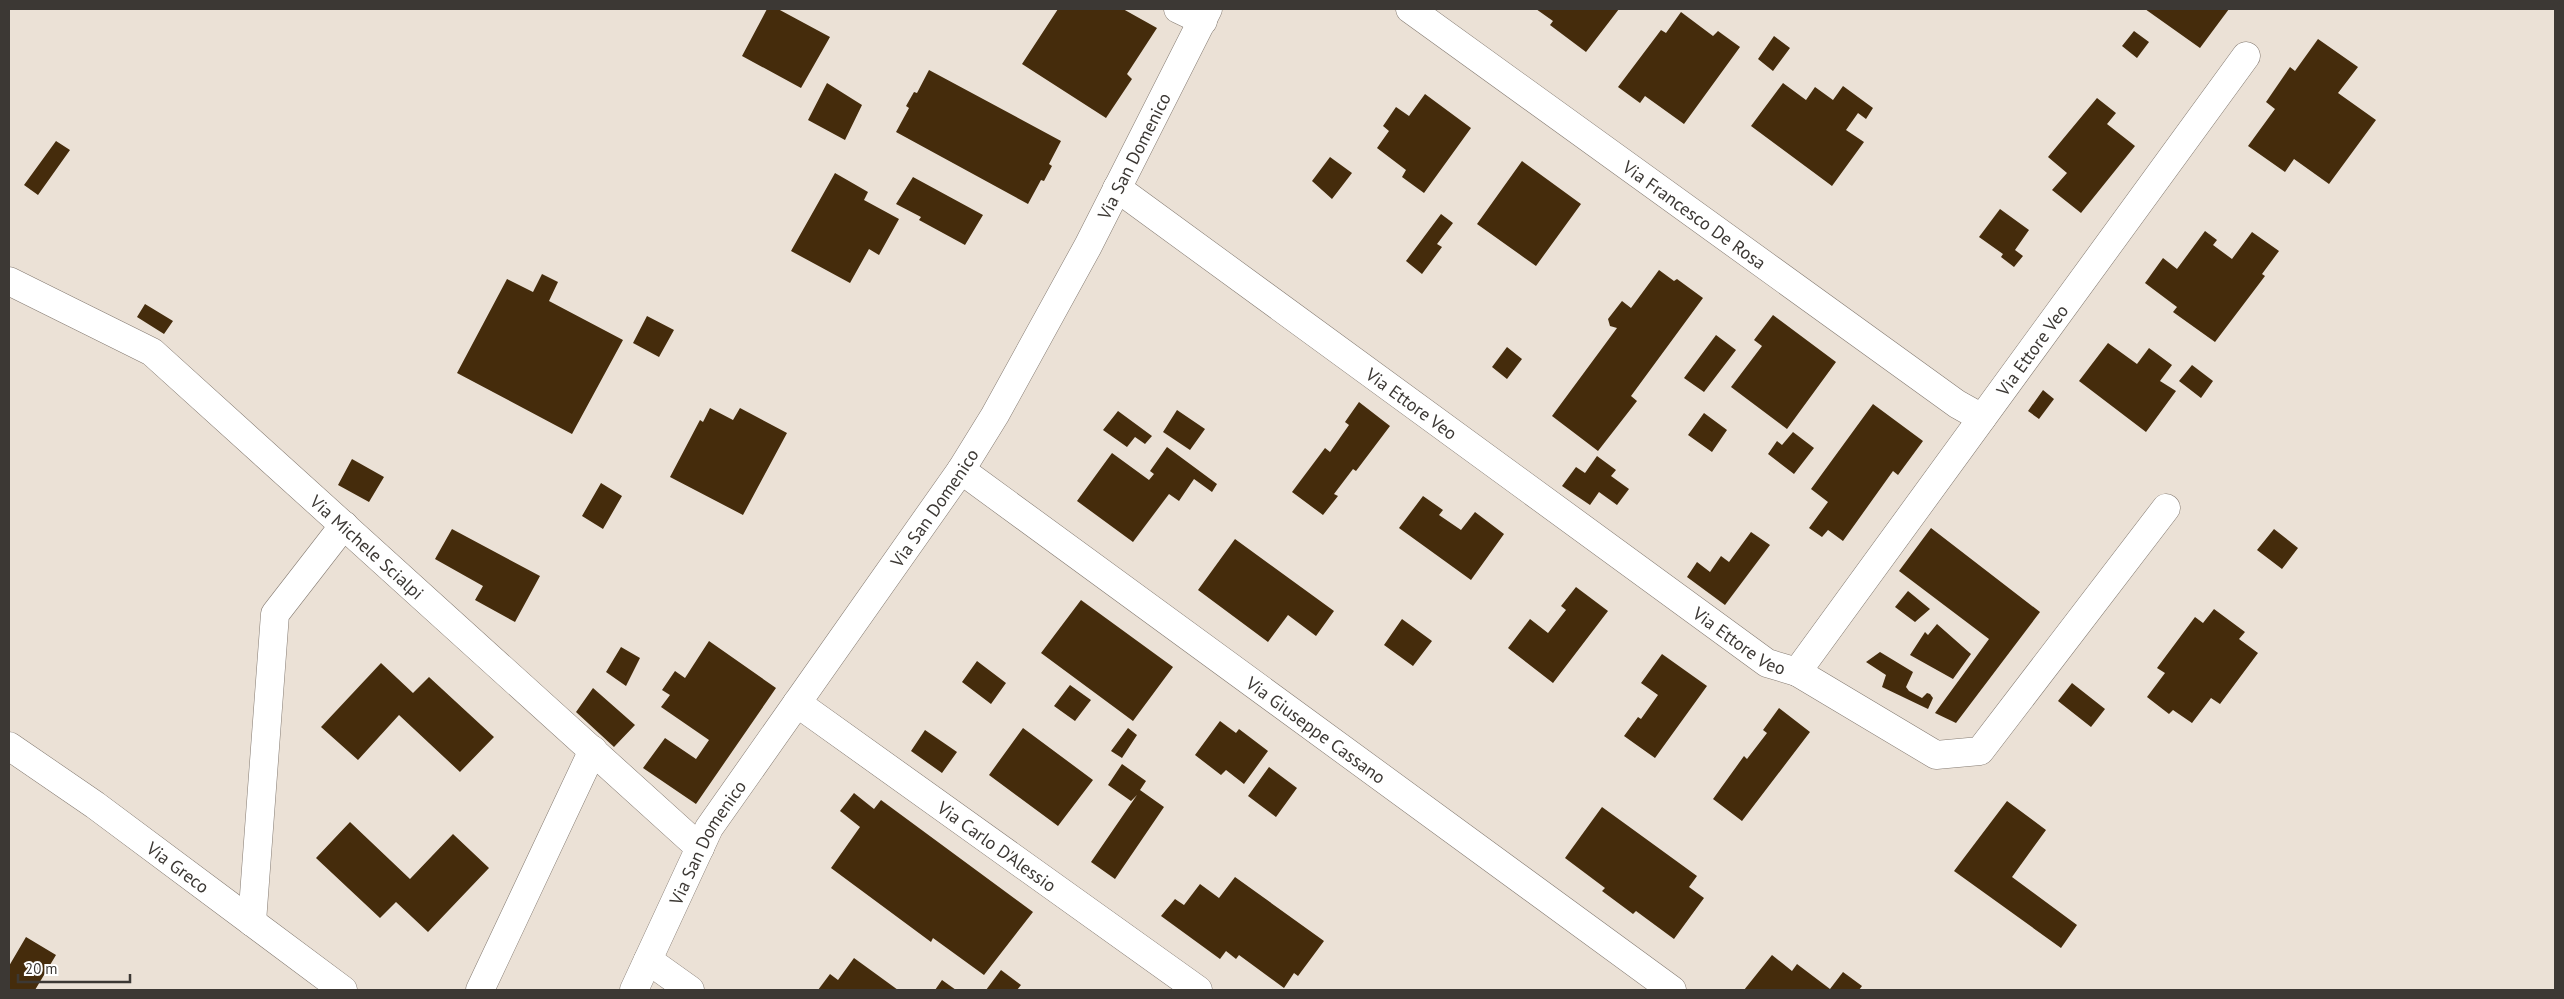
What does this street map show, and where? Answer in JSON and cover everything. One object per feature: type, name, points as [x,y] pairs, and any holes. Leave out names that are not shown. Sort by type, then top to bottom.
[{"type":"street","points":[[1178,9],[1206,15]]},
{"type":"street","name":"Via Francesco De Rosa","points":[[1410,9],[1957,404],[1982,418]]},
{"type":"street","name":"Via San Domenico","points":[[634,990],[709,828],[961,470],[1028,356],[1088,246],[1206,15]]},
{"type":"street","name":"Via Ettore Veo","points":[[1117,188],[1767,663],[1798,672],[2246,56]]},
{"type":"street","name":"Via Michele Scialpi","points":[[9,281],[152,352],[700,848]]},
{"type":"street","name":"Via Giuseppe Cassano","points":[[961,470],[1672,990]]},
{"type":"street","points":[[1798,672],[1936,755],[1980,750],[2166,508]]},
{"type":"street","points":[[252,922],[275,614],[344,525]]},
{"type":"street","name":"Via Carlo D'Alessio","points":[[797,702],[1198,990]]},
{"type":"street","name":"Via Greco","points":[[9,746],[95,805],[343,990]]},
{"type":"street","points":[[480,990],[593,750]]},
{"type":"street","points":[[648,960],[690,990]]},
{"type":"building","points":[[767,9],[778,9],[830,37],[801,88],[742,56]]},
{"type":"building","points":[[1058,9],[1123,9],[1157,28],[1127,74],[1132,79],[1106,118],[1022,64]]},
{"type":"building","points":[[1536,9],[1619,9],[1586,52],[1550,25],[1553,21]]},
{"type":"building","points":[[2145,9],[2229,9],[2200,48]]},
{"type":"building","points":[[1681,12],[1713,36],[1718,31],[1740,47],[1684,124],[1645,96],[1640,103],[1618,87],[1661,30],[1666,33]]},
{"type":"building","points":[[2134,31],[2149,42],[2137,58],[2122,46]]},
{"type":"building","points":[[1774,36],[1790,48],[1773,71],[1758,59]]},
{"type":"building","points":[[2318,39],[2358,67],[2338,93],[2376,120],[2329,184],[2294,159],[2285,172],[2248,146],[2275,109],[2266,102],[2290,67],[2295,71]]},
{"type":"building","points":[[929,70],[1061,141],[1049,164],[1052,166],[1044,181],[1041,180],[1028,204],[896,132],[909,108],[906,106],[914,92],[917,93]]},
{"type":"building","points":[[827,83],[862,105],[845,140],[808,120]]},
{"type":"building","points":[[1783,83],[1806,100],[1815,87],[1833,100],[1843,86],[1873,108],[1866,119],[1858,113],[1846,130],[1864,142],[1832,186],[1751,126]]},
{"type":"building","points":[[1425,94],[1471,128],[1424,193],[1402,177],[1406,170],[1377,148],[1389,131],[1383,126],[1396,107],[1409,116]]},
{"type":"building","points":[[2097,98],[2116,113],[2107,124],[2135,146],[2081,213],[2052,190],[2067,173],[2048,157]]},
{"type":"building","points":[[56,141],[70,150],[38,195],[24,185]]},
{"type":"building","points":[[1330,157],[1352,173],[1332,199],[1312,181]]},
{"type":"building","points":[[1522,161],[1581,204],[1536,266],[1477,224]]},
{"type":"building","points":[[835,173],[868,192],[864,200],[899,219],[879,255],[869,249],[850,283],[791,251]]},
{"type":"building","points":[[913,177],[983,215],[965,245],[919,220],[921,217],[896,204]]},
{"type":"building","points":[[2000,209],[2029,230],[2015,250],[2023,256],[2014,267],[2001,257],[2003,254],[1979,237]]},
{"type":"building","points":[[1441,214],[1453,223],[1437,244],[1442,247],[1422,274],[1406,261]]},
{"type":"building","points":[[2205,231],[2217,240],[2213,245],[2232,259],[2252,232],[2279,251],[2262,274],[2265,276],[2215,342],[2173,312],[2177,307],[2145,283],[2163,258],[2177,269]]},
{"type":"building","points":[[1659,270],[1674,281],[1677,279],[1703,298],[1631,396],[1637,401],[1598,451],[1552,416],[1617,328],[1610,326],[1608,319],[1622,301],[1631,308]]},
{"type":"building","points":[[542,274],[558,282],[549,301],[623,340],[572,434],[457,373],[507,279],[533,292]]},
{"type":"building","points":[[145,304],[173,321],[164,334],[137,317]]},
{"type":"building","points":[[1773,315],[1836,362],[1787,429],[1731,387],[1762,346],[1754,340]]},
{"type":"building","points":[[647,316],[674,330],[659,357],[633,343]]},
{"type":"building","points":[[1716,335],[1736,350],[1704,392],[1684,378]]},
{"type":"building","points":[[2108,343],[2137,364],[2149,348],[2172,365],[2160,381],[2176,391],[2146,432],[2079,381]]},
{"type":"building","points":[[1507,347],[1522,359],[1507,379],[1492,367]]},
{"type":"building","points":[[2192,365],[2213,381],[2201,398],[2179,381]]},
{"type":"building","points":[[2043,390],[2054,399],[2039,419],[2028,411]]},
{"type":"building","points":[[1359,402],[1390,426],[1356,471],[1353,469],[1334,494],[1338,496],[1323,515],[1292,492],[1325,448],[1330,452],[1349,425],[1345,422]]},
{"type":"building","points":[[1873,404],[1923,441],[1898,475],[1893,471],[1843,541],[1828,530],[1822,537],[1809,528],[1828,502],[1811,489]]},
{"type":"building","points":[[710,408],[733,420],[740,408],[787,433],[743,515],[670,477],[700,420],[703,422]]},
{"type":"building","points":[[1177,410],[1205,429],[1190,450],[1163,432]]},
{"type":"building","points":[[1118,411],[1152,436],[1145,444],[1135,437],[1127,447],[1103,430]]},
{"type":"building","points":[[1704,413],[1727,430],[1712,452],[1688,435]]},
{"type":"building","points":[[1793,432],[1814,448],[1794,474],[1768,454],[1777,441],[1782,445]]},
{"type":"building","points":[[1167,447],[1217,484],[1212,492],[1194,479],[1179,501],[1169,494],[1133,542],[1077,501],[1112,453],[1149,480],[1154,474],[1150,471]]},
{"type":"building","points":[[1597,456],[1616,470],[1611,476],[1629,489],[1617,505],[1599,492],[1590,505],[1562,486],[1576,467],[1585,473]]},
{"type":"building","points":[[352,459],[384,477],[369,502],[338,485]]},
{"type":"building","points":[[601,483],[622,496],[603,529],[582,516]]},
{"type":"building","points":[[1423,496],[1443,510],[1439,515],[1461,530],[1475,512],[1504,534],[1471,580],[1399,528]]},
{"type":"building","points":[[1931,528],[2040,612],[1956,723],[1935,713],[1989,639],[1899,571]]},
{"type":"building","points":[[452,529],[540,576],[515,622],[475,600],[483,586],[435,559]]},
{"type":"building","points":[[2274,529],[2298,548],[2282,569],[2257,550]]},
{"type":"building","points":[[1751,532],[1770,545],[1725,605],[1687,577],[1697,562],[1710,572],[1721,556],[1729,562]]},
{"type":"building","points":[[1235,539],[1334,611],[1316,636],[1288,615],[1268,642],[1198,590]]},
{"type":"building","points":[[1576,587],[1608,611],[1553,683],[1508,648],[1530,619],[1548,633],[1566,610],[1561,606]]},
{"type":"building","points":[[1908,591],[1930,609],[1915,622],[1895,607]]},
{"type":"building","points":[[1081,600],[1173,667],[1133,721],[1041,653]]},
{"type":"building","points":[[2214,609],[2245,632],[2239,639],[2258,653],[2220,704],[2211,698],[2192,723],[2173,710],[2169,714],[2147,697],[2165,673],[2157,668],[2195,617],[2203,623]]},
{"type":"building","points":[[1402,619],[1432,641],[1413,666],[1384,645]]},
{"type":"building","points":[[1937,624],[1971,654],[1953,679],[1910,655],[1925,632],[1928,635]]},
{"type":"building","points":[[709,641],[776,688],[696,804],[643,768],[665,738],[696,759],[709,740],[661,707],[670,695],[662,690],[675,671],[685,678]]},
{"type":"building","points":[[621,647],[640,658],[626,686],[606,672]]},
{"type":"building","points":[[1880,652],[1913,672],[1906,687],[1909,691],[1922,698],[1927,693],[1930,694],[1933,698],[1928,709],[1882,687],[1886,675],[1866,662]]},
{"type":"building","points":[[1662,654],[1707,686],[1655,758],[1624,736],[1638,717],[1641,719],[1658,695],[1641,683]]},
{"type":"building","points":[[977,661],[1006,683],[991,704],[962,682]]},
{"type":"building","points":[[381,663],[413,693],[429,677],[494,737],[460,772],[399,715],[358,760],[321,727]]},
{"type":"building","points":[[2072,683],[2105,709],[2091,727],[2058,701]]},
{"type":"building","points":[[1070,685],[1091,700],[1075,721],[1054,706]]},
{"type":"building","points":[[593,688],[635,725],[614,747],[576,712]]},
{"type":"building","points":[[1779,708],[1810,732],[1742,821],[1713,799],[1744,756],[1747,759],[1767,733],[1763,730]]},
{"type":"building","points":[[1220,721],[1236,733],[1239,729],[1268,751],[1244,784],[1226,770],[1221,775],[1195,755]]},
{"type":"building","points":[[1023,728],[1093,780],[1058,826],[989,775]]},
{"type":"building","points":[[1128,728],[1137,735],[1122,758],[1111,751]]},
{"type":"building","points":[[925,730],[957,752],[942,773],[911,751]]},
{"type":"building","points":[[1122,764],[1146,781],[1140,790],[1164,807],[1115,879],[1091,862],[1137,795],[1131,801],[1108,785]]},
{"type":"building","points":[[1269,767],[1297,788],[1276,817],[1248,796]]},
{"type":"building","points":[[854,793],[874,809],[881,800],[1033,912],[984,975],[933,938],[931,942],[831,868],[860,827],[840,811]]},
{"type":"building","points":[[2007,801],[2046,830],[2012,877],[2077,925],[2061,948],[1954,871]]},
{"type":"building","points":[[1602,807],[1697,876],[1689,887],[1704,898],[1674,939],[1636,911],[1633,914],[1602,891],[1605,888],[1565,858]]},
{"type":"building","points":[[350,822],[410,879],[453,834],[489,868],[428,932],[396,902],[380,918],[316,858]]},
{"type":"building","points":[[1235,877],[1324,941],[1298,976],[1294,973],[1284,988],[1239,955],[1236,959],[1226,951],[1220,959],[1161,916],[1175,899],[1184,905],[1200,884],[1219,898]]},
{"type":"building","points":[[26,937],[56,955],[35,990],[9,990],[9,966]]},
{"type":"building","points":[[1772,955],[1792,971],[1797,964],[1830,989],[1843,972],[1862,986],[1859,990],[1744,990]]},
{"type":"building","points":[[854,958],[898,990],[818,990],[830,974],[838,980]]},
{"type":"building","points":[[1001,970],[1021,985],[1017,990],[986,990]]},
{"type":"building","points":[[942,980],[956,990],[935,990]]}]
